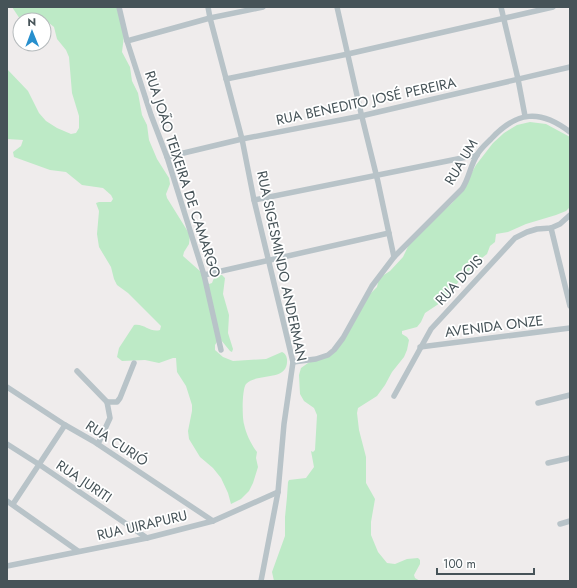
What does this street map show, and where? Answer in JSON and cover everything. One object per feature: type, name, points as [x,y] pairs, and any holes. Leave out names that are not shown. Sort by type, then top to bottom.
[{"type":"street","name":"RUA JOÃO TEIXEIRA DE CAMARGO","points":[[119,7],[127,41],[151,115],[167,157],[204,275],[221,350]]},
{"type":"street","name":"RUA SIGESMINDO ANDERMAN","points":[[208,7],[242,139],[254,200],[293,362],[284,424],[278,492],[261,581]]},
{"type":"street","points":[[127,41],[210,18],[262,7]]},
{"type":"street","points":[[337,7],[394,257]]},
{"type":"street","points":[[501,7],[526,116],[540,117],[552,121],[570,132]]},
{"type":"street","points":[[226,79],[348,54],[553,7]]},
{"type":"street","name":"RUA BENEDITO JOSÉ PEREIRA","points":[[167,157],[242,139],[362,116],[570,67]]},
{"type":"street","name":"RUA UM","points":[[293,362],[316,359],[328,355],[334,350],[343,338],[372,286],[394,257],[466,184],[477,155],[498,131],[511,121],[526,116]]},
{"type":"street","points":[[254,200],[477,155]]},
{"type":"street","name":"RUA DOIS","points":[[394,396],[430,329],[515,238],[527,232],[551,228],[560,224],[570,214]]},
{"type":"street","points":[[551,228],[570,306]]},
{"type":"street","points":[[204,275],[389,233]]},
{"type":"street","name":"AVENIDA ONZE","points":[[420,348],[570,328]]},
{"type":"street","points":[[107,402],[117,402],[120,398],[134,363]]},
{"type":"street","points":[[77,371],[107,402],[110,418],[98,444]]},
{"type":"street","name":"RUA CURIÓ","points":[[7,387],[65,425],[98,444],[213,521]]},
{"type":"street","points":[[538,403],[570,395]]},
{"type":"street","points":[[13,504],[65,425]]},
{"type":"street","name":"RUA JURITI","points":[[7,444],[147,538]]},
{"type":"street","points":[[548,463],[570,458]]},
{"type":"street","name":"RUA UIRAPURU","points":[[7,566],[147,538],[213,521],[278,492]]},
{"type":"street","points":[[7,501],[78,551]]},
{"type":"street","points":[[560,524],[570,521]]},
{"type":"street","points":[[7,560],[14,564]]},
{"type":"green space","points":[[12,7],[120,7],[125,28],[122,52],[130,67],[132,81],[138,93],[142,115],[147,125],[149,140],[157,159],[169,178],[170,184],[166,194],[167,198],[190,235],[189,244],[183,256],[201,272],[209,284],[212,283],[214,278],[219,275],[222,275],[225,278],[223,294],[229,315],[228,333],[233,349],[232,352],[230,351],[219,339],[215,345],[215,350],[223,357],[233,361],[266,359],[282,352],[286,355],[286,366],[283,371],[271,376],[251,380],[246,384],[243,403],[243,420],[247,435],[257,452],[256,458],[258,467],[249,491],[241,499],[231,504],[221,478],[213,468],[200,457],[189,439],[188,431],[192,405],[186,386],[177,372],[176,358],[159,363],[145,360],[122,361],[117,357],[119,348],[134,325],[141,325],[156,331],[160,330],[161,326],[128,293],[117,285],[111,267],[99,247],[97,234],[99,211],[96,203],[111,202],[113,199],[111,195],[103,188],[82,185],[66,172],[50,170],[14,157],[13,152],[21,146],[23,140],[7,139],[7,69],[28,91],[39,113],[46,121],[71,134],[76,133],[79,128],[79,116],[72,93],[69,57],[66,50],[57,39],[54,27],[52,25],[52,12],[15,12]]},
{"type":"green space","points":[[530,122],[546,124],[570,137],[570,207],[566,211],[556,215],[526,224],[508,232],[496,234],[495,242],[490,246],[487,254],[473,265],[468,272],[466,273],[461,270],[459,281],[446,299],[425,313],[417,327],[402,331],[402,334],[409,340],[404,357],[392,372],[377,396],[358,408],[357,413],[359,430],[366,457],[366,483],[375,499],[371,522],[371,535],[378,552],[387,563],[395,564],[407,559],[418,558],[420,560],[420,564],[414,575],[415,578],[420,581],[274,581],[272,572],[285,536],[288,482],[289,480],[306,478],[314,467],[311,451],[313,452],[315,450],[317,415],[314,408],[304,401],[300,394],[299,375],[301,368],[308,363],[336,350],[369,295],[377,287],[379,278],[390,271],[403,257],[414,234],[425,227],[452,203],[461,192],[476,165],[493,143],[504,133],[517,125]]}]
